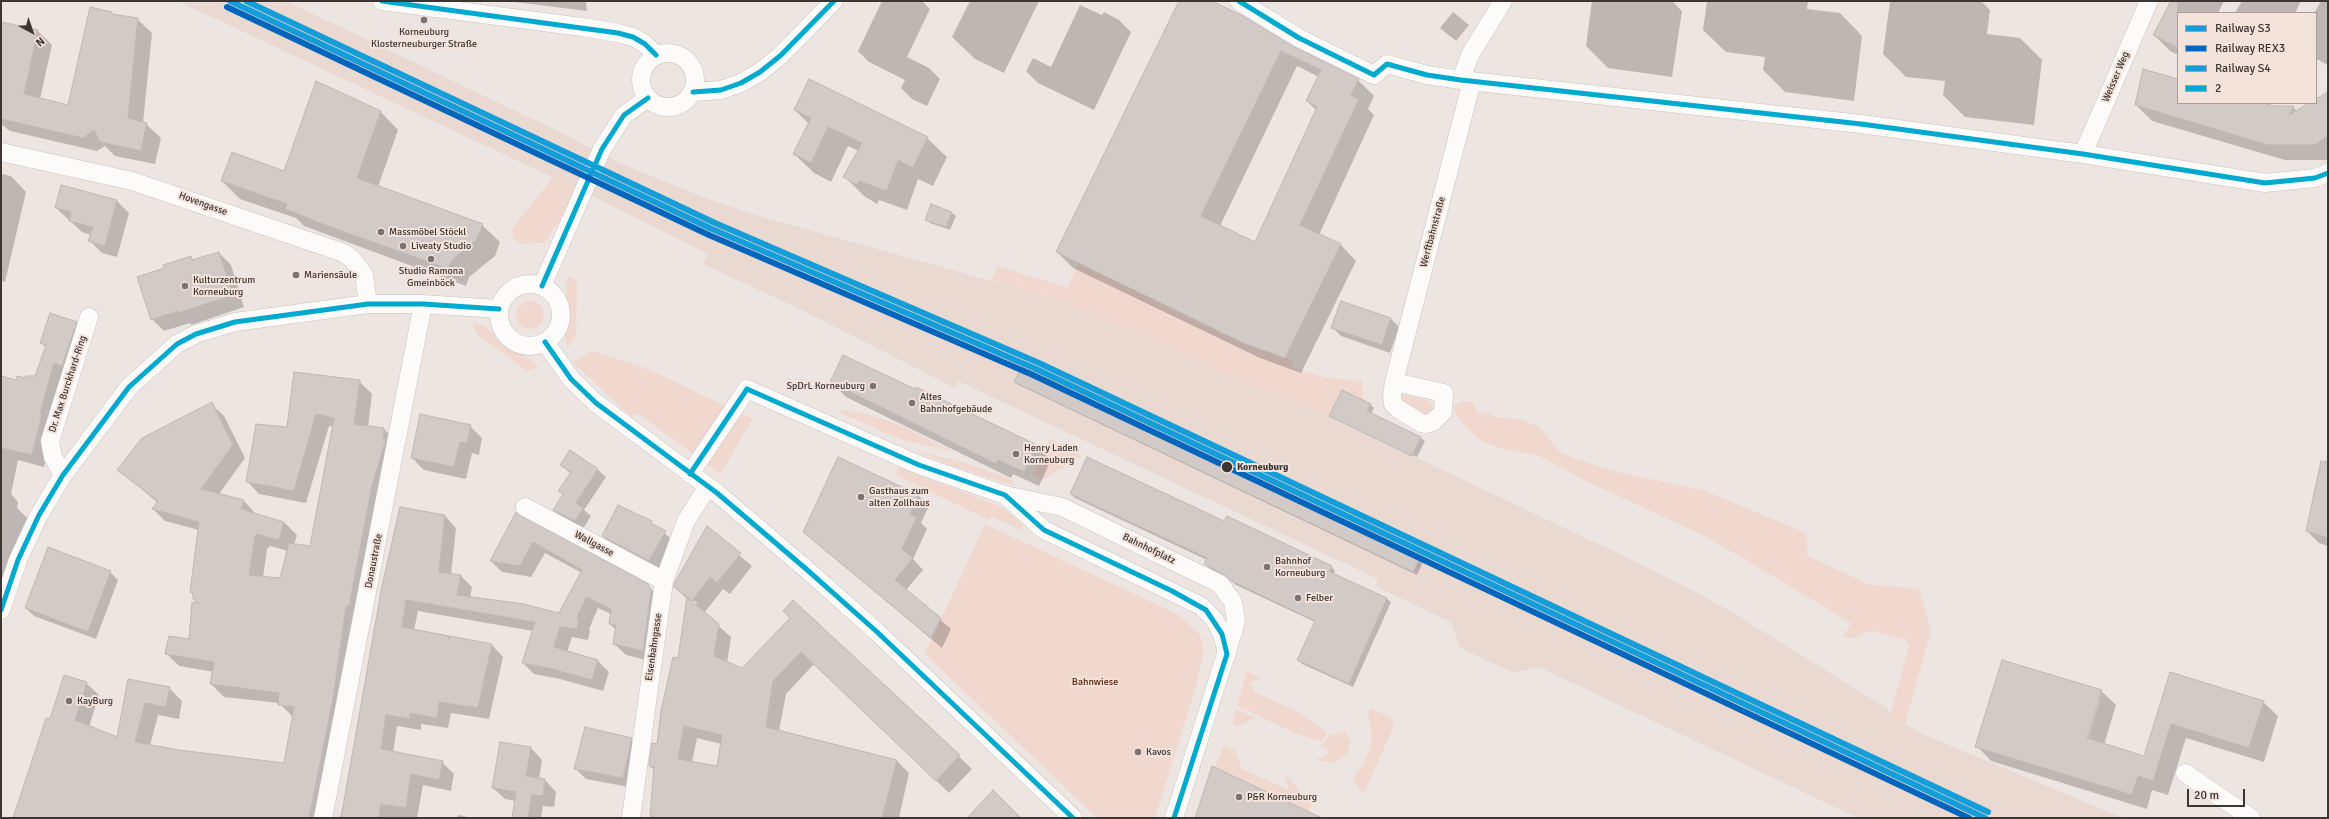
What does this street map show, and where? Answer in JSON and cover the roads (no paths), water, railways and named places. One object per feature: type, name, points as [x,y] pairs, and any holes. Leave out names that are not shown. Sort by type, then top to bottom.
[{"type":"street","points":[[382,1],[415,2],[618,33],[633,37],[645,44],[656,55]]},
{"type":"street","points":[[693,92],[721,90],[741,83],[760,72],[780,56],[834,1]]},
{"type":"street","points":[[1239,1],[1299,38],[1374,76],[1387,64],[1427,75],[1467,81],[1861,124],[2083,154],[2265,183],[2315,178],[2328,173]]},
{"type":"street","name":"Werftbahnstraße","points":[[1394,382],[1444,393],[1443,412],[1433,422],[1426,424],[1412,419],[1393,404],[1394,382],[1467,81],[1470,56],[1503,1]]},
{"type":"street","name":"Weisser Weg","points":[[2083,154],[2149,1]]},
{"type":"street","points":[[676,53],[688,60],[695,72],[693,92],[681,105],[662,107],[648,98],[642,85],[642,71],[645,64],[656,55],[676,53]]},
{"type":"street","points":[[542,286],[602,149],[624,115],[648,98]]},
{"type":"street","name":"Hovengasse","points":[[1,152],[132,180],[344,253],[352,259],[364,275],[368,304]]},
{"type":"street","points":[[528,283],[542,286],[554,294],[561,310],[560,324],[556,332],[545,342],[528,346],[512,340],[501,327],[499,309],[502,300],[513,288],[528,283]]},
{"type":"street","points":[[1,610],[18,560],[39,515],[63,475],[129,387],[177,344],[196,334],[235,322],[368,304],[423,304],[499,309]]},
{"type":"street","name":"Donaustraße","points":[[323,818],[420,328],[423,304]]},
{"type":"street","name":"Dr. Max Burckhard-Ring","points":[[63,475],[53,457],[50,441],[89,317]]},
{"type":"street","points":[[545,342],[571,379],[596,404],[708,486],[805,568],[876,631],[1073,818]]},
{"type":"street","name":"Bahnhofplatz","points":[[690,474],[747,389],[919,465],[1005,495],[1062,507],[1220,584],[1230,596],[1235,609],[1234,629],[1174,818]]},
{"type":"street","name":"Eisenbahngasse","points":[[631,818],[664,581],[686,521],[708,486]]},
{"type":"street","name":"Bahnhofplatz","points":[[1005,495],[1044,530],[1200,606],[1214,619],[1219,629],[1226,654]]},
{"type":"street","name":"Wallgasse","points":[[525,507],[664,581]]},
{"type":"street","points":[[2185,773],[2251,818]]},
{"type":"rail line","name":"S3","points":[[230,1],[712,229],[1036,369],[1985,818]]},
{"type":"rail line","name":"S4","points":[[246,1],[715,223],[1039,363],[1988,812]]},
{"type":"rail line","name":"REX3","points":[[227,7],[709,235],[1033,375],[1969,818]]},
{"type":"place","name":"Korneuburg Klosterneuburger Straße","points":[[424,20]]},
{"type":"place","name":"Massmöbel Stöckl","points":[[381,232]]},
{"type":"place","name":"Liveaty Studio","points":[[403,246]]},
{"type":"place","name":"Studio Ramona Gmeinböck","points":[[431,259]]},
{"type":"place","name":"Mariensäule","points":[[296,275]]},
{"type":"place","name":"Kulturzentrum Korneuburg","points":[[185,286]]},
{"type":"place","name":"SpDrL Korneuburg","points":[[873,386]]},
{"type":"place","name":"Altes Bahnhofgebäude","points":[[912,403]]},
{"type":"place","name":"Henry Laden Korneuburg","points":[[1016,454]]},
{"type":"place","name":"Korneuburg","points":[[1227,467]]},
{"type":"place","name":"Gasthaus zum alten Zollhaus","points":[[861,497]]},
{"type":"place","name":"Bahnhof Korneuburg","points":[[1267,567]]},
{"type":"place","name":"Felber","points":[[1298,598]]},
{"type":"place","name":"KayBurg","points":[[69,701]]},
{"type":"place","name":"Kavos","points":[[1138,752]]},
{"type":"place","name":"P&R Korneuburg","points":[[1239,797]]},
{"type":"park label","name":"Bahnwiese","points":[[1095,682]]}]
